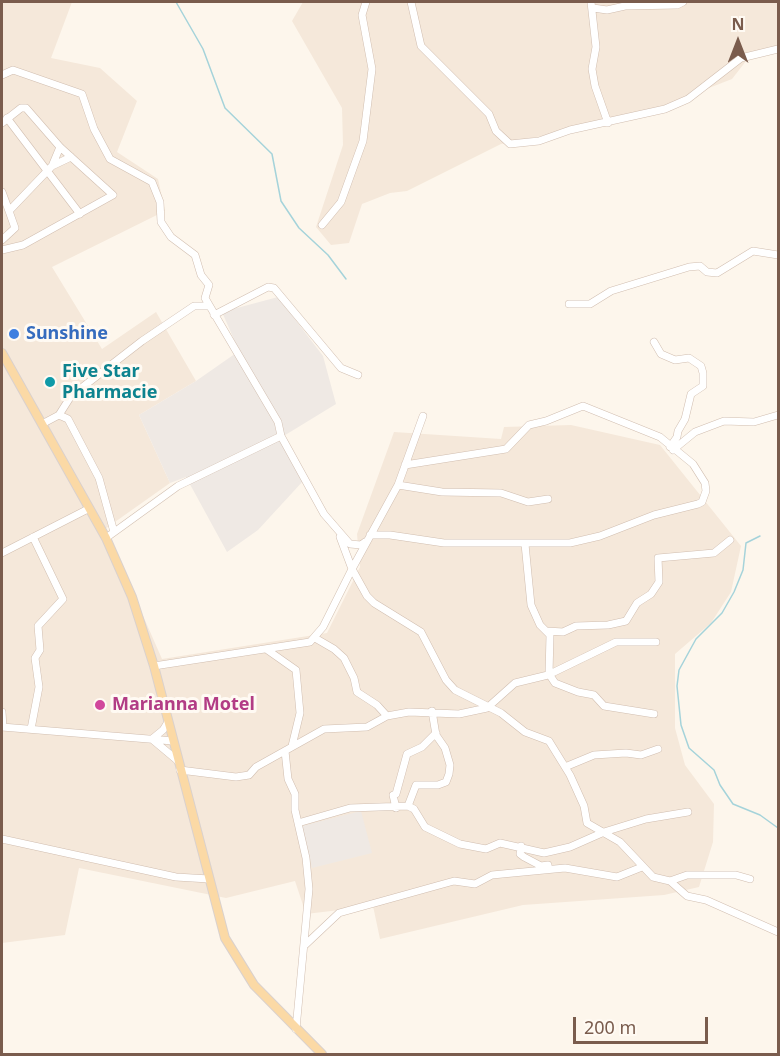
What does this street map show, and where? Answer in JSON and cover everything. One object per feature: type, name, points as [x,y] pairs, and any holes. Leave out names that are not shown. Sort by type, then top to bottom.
[{"type":"main road","points":[[2,353],[88,509],[106,537],[132,597],[154,666],[225,938],[254,985],[322,1054]]},
{"type":"street","points":[[322,225],[341,202],[363,141],[372,69],[362,15],[366,2]]},
{"type":"street","points":[[411,2],[421,46],[487,111],[496,131],[508,144],[533,142],[578,128],[608,123],[680,103],[719,77],[736,61],[778,49]]},
{"type":"street","points":[[608,123],[595,86],[592,69],[596,46],[592,5],[607,10],[625,6],[677,5],[683,2]]},
{"type":"street","points":[[2,75],[13,70],[84,95],[91,123],[110,159],[152,182],[160,202],[161,222],[171,237],[195,255],[201,275],[209,285],[205,297],[214,315],[278,422],[281,436],[324,514],[350,544],[361,545],[369,537],[390,535],[444,543],[525,544],[580,540],[702,502],[706,491],[702,478],[690,460],[655,434],[579,406],[555,418],[529,425],[506,449],[405,465]]},
{"type":"street","points":[[2,250],[23,245],[80,214],[113,195],[60,147],[26,108],[21,108],[4,121],[50,168],[80,214]]},
{"type":"street","points":[[9,211],[50,168],[60,147]]},
{"type":"street","points":[[50,168],[71,157]]},
{"type":"street","points":[[2,192],[15,228],[2,240]]},
{"type":"street","points":[[569,304],[590,304],[611,291],[672,275],[688,267],[700,266],[707,272],[717,273],[753,251],[778,255]]},
{"type":"street","points":[[214,315],[268,287],[274,288],[341,368],[358,375]]},
{"type":"street","points":[[42,424],[59,415],[71,396],[142,341],[194,306],[210,306]]},
{"type":"street","points":[[654,342],[661,354],[675,360],[689,358],[701,366],[704,373],[703,386],[691,394],[677,439],[671,448]]},
{"type":"street","points":[[59,415],[68,419],[99,478],[114,532]]},
{"type":"street","points":[[671,448],[695,432],[724,421],[754,422],[778,415]]},
{"type":"street","points":[[154,666],[302,644],[315,638],[398,485],[423,416]]},
{"type":"street","points":[[106,537],[178,486],[281,436]]},
{"type":"street","points":[[398,485],[430,491],[501,493],[533,502],[548,499]]},
{"type":"street","points":[[2,553],[88,509]]},
{"type":"street","points":[[336,530],[352,569],[370,600],[421,632],[452,687],[501,713],[525,732],[549,741],[584,806],[586,822],[620,842],[653,877],[670,881],[687,896],[706,900],[742,914],[778,932]]},
{"type":"street","points":[[31,729],[40,676],[35,658],[40,650],[38,626],[63,598],[33,537]]},
{"type":"street","points":[[547,631],[563,632],[576,626],[609,625],[626,621],[637,603],[651,594],[659,582],[658,558],[714,553],[730,540]]},
{"type":"street","points":[[525,544],[531,605],[540,625],[547,631],[551,640],[549,674],[555,683],[578,692],[594,695],[604,706],[654,714]]},
{"type":"street","points":[[315,638],[344,658],[354,678],[357,692],[377,705],[387,716]]},
{"type":"street","points":[[152,739],[179,766],[243,776],[291,746],[324,729],[367,727],[387,716],[432,711],[459,714],[488,708],[515,683],[549,674],[616,642],[656,642]]},
{"type":"street","points":[[266,649],[296,670],[300,713],[291,746]]},
{"type":"street","points":[[408,806],[416,786],[438,786],[446,782],[450,765],[445,748],[436,733],[432,711]]},
{"type":"street","points":[[2,712],[2,727],[173,741]]},
{"type":"street","points":[[152,739],[163,730],[168,722]]},
{"type":"street","points":[[396,808],[393,795],[396,794],[407,754],[422,747],[436,733]]},
{"type":"street","points":[[565,767],[594,755],[626,753],[641,755],[658,749]]},
{"type":"street","points":[[285,751],[288,779],[295,794],[309,889],[296,1030]]},
{"type":"street","points":[[298,823],[350,808],[408,806],[414,809],[425,828],[460,844],[481,849],[500,843],[550,852],[654,817],[688,813]]},
{"type":"street","points":[[2,839],[176,877],[209,879]]},
{"type":"street","points":[[521,846],[520,854],[541,866],[553,864],[617,877],[642,867]]},
{"type":"street","points":[[305,945],[339,913],[454,881],[475,885],[492,875],[565,868]]},
{"type":"street","points":[[670,881],[687,875],[736,875],[750,879]]},
{"type":"shaded area","points":[[2,2],[72,2],[51,58],[100,68],[137,101],[117,152],[158,179],[165,211],[52,267],[102,349],[156,312],[196,381],[139,415],[170,483],[105,529],[162,659],[327,633],[360,567],[357,534],[394,432],[501,439],[504,427],[571,425],[660,445],[741,546],[731,592],[711,623],[675,654],[675,728],[685,765],[714,804],[713,842],[699,887],[664,895],[523,905],[380,939],[373,906],[306,914],[295,881],[226,898],[79,868],[65,935],[2,943]]},
{"type":"shaded area","points":[[303,2],[778,2],[778,49],[750,56],[732,79],[632,118],[501,144],[407,191],[390,193],[362,204],[349,243],[331,245],[316,227],[343,145],[342,108],[292,21]]},
{"type":"shaded area","points":[[278,297],[323,356],[336,404],[282,437],[304,480],[258,530],[227,552],[186,477],[170,483],[139,415],[196,381],[239,351],[222,312]]},
{"type":"shaded area","points":[[361,811],[372,853],[312,868],[302,826]]},
{"type":"waterway","points":[[176,2],[203,49],[225,108],[272,154],[281,201],[299,228],[328,255],[346,279]]},
{"type":"waterway","points":[[760,536],[746,543],[743,570],[734,592],[722,613],[696,639],[679,670],[677,686],[681,725],[689,748],[714,770],[720,785],[733,804],[760,815],[778,828]]},
{"type":"place","name":"Sunshine","points":[[14,334]]},
{"type":"place","name":"Five Star Pharmacie","points":[[50,382]]},
{"type":"place","name":"Marianna Motel","points":[[100,705]]}]
